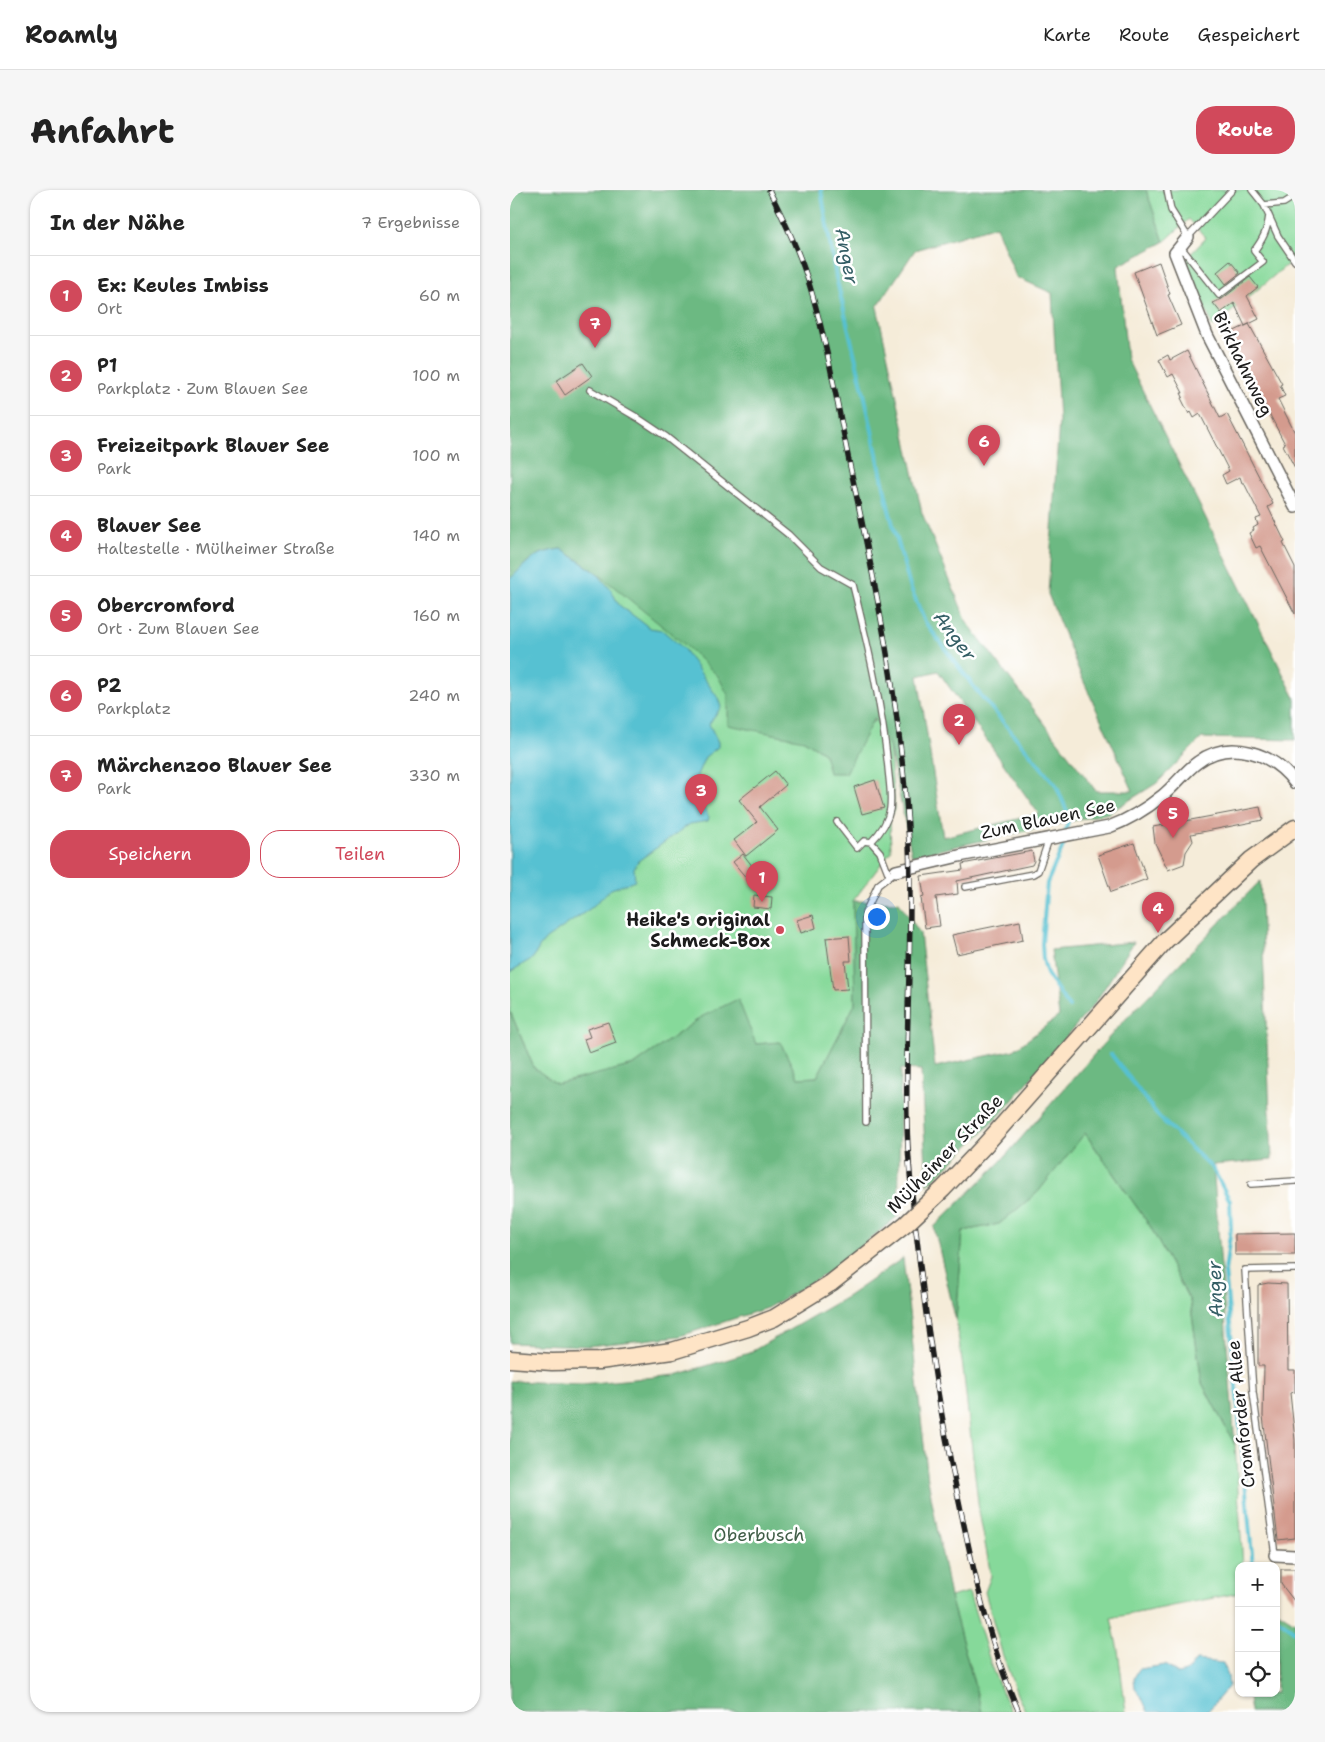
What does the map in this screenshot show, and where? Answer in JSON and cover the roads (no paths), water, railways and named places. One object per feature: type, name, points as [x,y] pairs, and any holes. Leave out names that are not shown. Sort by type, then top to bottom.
[{"type":"main road","name":"Mülheimer Straße","points":[[510,1359],[552,1362],[599,1361],[672,1351],[748,1328],[774,1318],[831,1283],[906,1224],[943,1189],[985,1145],[1165,941],[1250,860],[1295,828]]},
{"type":"street","points":[[1180,246],[1188,237]]},
{"type":"street","name":"Birkhahnweg","points":[[1180,246],[1175,253],[1207,334],[1295,507]]},
{"type":"street","name":"Zum Blauen See","points":[[892,873],[959,856],[1109,827],[1121,822],[1163,795],[1198,761],[1221,751],[1247,750],[1262,755],[1275,762],[1295,783]]},
{"type":"street","name":"Cromforder Allee","points":[[1275,1555],[1295,1556]]},
{"type":"lane","points":[[1167,190],[1171,210],[1188,237],[1198,229],[1232,190]]},
{"type":"lane","points":[[1252,190],[1264,205],[1278,236],[1295,261]]},
{"type":"lane","points":[[1264,205],[1284,203],[1295,196]]},
{"type":"lane","points":[[1180,246],[1219,295],[1263,262],[1254,252],[1267,230],[1269,216]]},
{"type":"lane","points":[[590,390],[638,418],[664,436],[789,535],[821,567],[853,585],[867,642],[884,736],[891,798],[887,819],[871,842]]},
{"type":"lane","points":[[837,822],[857,848],[864,841],[871,842],[880,852],[892,873],[878,885],[865,913],[866,1122]]},
{"type":"lane","points":[[965,887],[1033,874],[1038,871],[1052,838]]},
{"type":"lane","points":[[1251,1184],[1295,1181]]},
{"type":"lane","name":"Cromforder Allee","points":[[1275,1555],[1253,1392],[1245,1270],[1295,1268]]},
{"type":"water","points":[[561,549],[597,573],[611,590],[619,605],[650,628],[662,630],[683,648],[718,698],[721,707],[709,724],[718,742],[718,747],[705,757],[697,775],[696,795],[709,817],[708,821],[690,824],[638,861],[634,868],[635,881],[611,889],[591,908],[546,939],[533,958],[510,972],[510,579],[532,558]]},
{"type":"water","points":[[1196,1660],[1223,1663],[1228,1675],[1229,1686],[1209,1710],[1201,1712],[1148,1712],[1141,1696],[1135,1689],[1134,1678],[1139,1669],[1165,1665],[1178,1674],[1186,1672]]},
{"type":"waterway","name":"Anger","points":[[821,190],[836,277],[889,510],[910,586],[925,622],[977,691],[1056,785],[1069,816],[1063,846],[1047,883],[1042,943],[1043,959],[1047,974],[1069,1007]]},
{"type":"waterway","name":"Anger","points":[[1111,1054],[1159,1117],[1213,1169],[1230,1201],[1231,1228],[1225,1271],[1253,1562]]},
{"type":"waterway","name":"Anger","points":[[1280,1621],[1295,1631]]},
{"type":"railway","points":[[769,190],[798,251],[823,334],[870,559],[887,653],[901,748],[909,843],[908,1155],[929,1338],[968,1545],[989,1629],[1019,1712]]},
{"type":"place","name":"Märchenzoo Blauer See","points":[[595,348]]},
{"type":"place","name":"P2","points":[[984,466]]},
{"type":"place","name":"P1","points":[[959,745]]},
{"type":"place","name":"Freizeitpark Blauer See","points":[[701,815]]},
{"type":"place","name":"Obercromford","points":[[1173,838]]},
{"type":"place","name":"Ex: Keules Imbiss","points":[[762,902]]},
{"type":"place","name":"Heike's original Schmeck-Box","points":[[780,930]]},
{"type":"place","name":"Blauer See","points":[[1158,933]]},
{"type":"park label","name":"Oberbusch","points":[[759,1535]]}]
